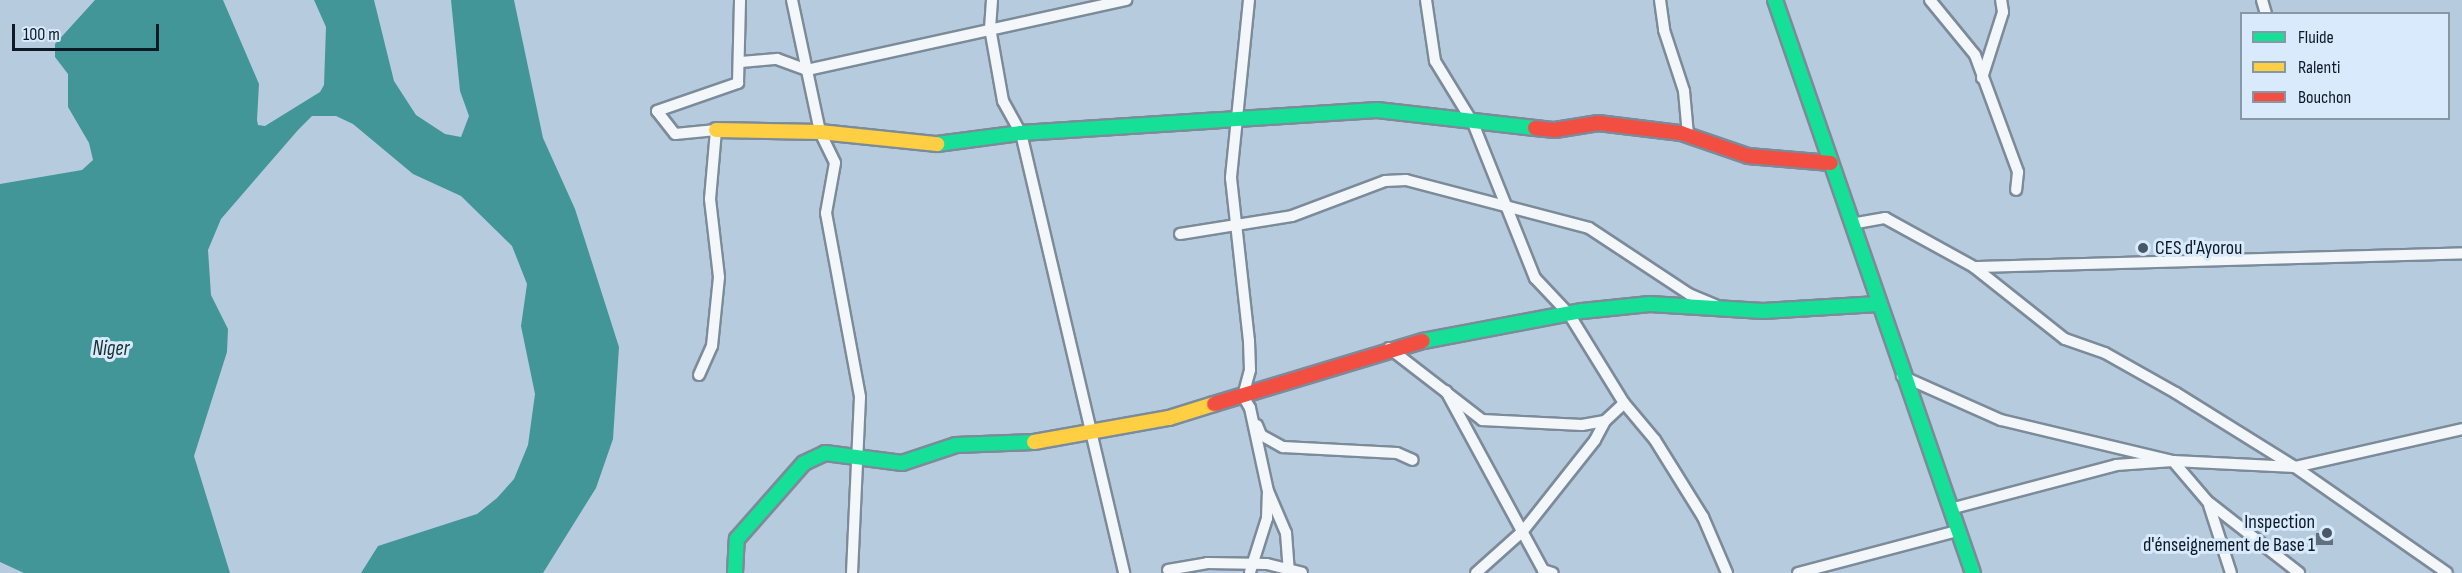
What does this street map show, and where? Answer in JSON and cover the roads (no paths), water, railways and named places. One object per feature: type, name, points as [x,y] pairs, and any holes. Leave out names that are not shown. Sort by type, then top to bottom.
[{"type":"street","points":[[740,0],[741,62],[738,83],[657,111],[675,134],[716,130],[820,132],[948,145],[1021,133],[1236,121],[1377,110],[1473,123],[1555,130],[1598,123],[1688,135],[1748,156],[1831,163]]},
{"type":"street","points":[[792,0],[820,132],[835,163],[826,213],[860,398],[855,457],[852,573]]},
{"type":"street","points":[[992,0],[990,28],[1003,101],[1021,133],[1124,573]]},
{"type":"street","points":[[741,62],[777,59],[807,70],[1123,0]]},
{"type":"street","points":[[1249,0],[1231,178],[1249,341],[1250,370],[1243,396],[1261,435],[1283,447],[1397,453],[1413,460]]},
{"type":"street","points":[[1426,0],[1435,61],[1473,123],[1503,205],[1535,278],[1569,314],[1624,403],[1694,500],[1726,573]]},
{"type":"street","points":[[1660,0],[1664,30],[1684,91],[1688,135]]},
{"type":"street","points":[[1775,0],[1902,376],[1972,573]]},
{"type":"street","points":[[1930,0],[1975,55],[2018,172],[2016,190]]},
{"type":"street","points":[[1982,78],[2003,12],[2001,0]]},
{"type":"street","points":[[699,375],[712,346],[719,277],[710,199],[716,130]]},
{"type":"street","points":[[1180,234],[1235,227],[1292,216],[1385,181],[1406,180],[1589,228],[1689,294],[1723,308]]},
{"type":"street","points":[[1851,224],[1884,218],[1974,267],[2065,339],[2115,359],[2295,467],[2447,573]]},
{"type":"street","points":[[1974,267],[2462,253]]},
{"type":"street","points":[[735,573],[737,539],[804,463],[825,453],[902,463],[956,445],[1017,445],[1089,429],[1169,418],[1389,348],[1569,314],[1650,304],[1723,308],[1878,304]]},
{"type":"street","points":[[1389,348],[1445,388],[1482,420],[1493,422],[1605,421]]},
{"type":"street","points":[[1902,376],[2001,420],[2173,461],[2207,501],[2299,573]]},
{"type":"street","points":[[1445,388],[1544,570],[1553,573]]},
{"type":"street","points":[[1476,573],[1523,531],[1583,458],[1605,421],[1624,403]]},
{"type":"street","points":[[1250,408],[1268,491],[1286,533],[1289,570]]},
{"type":"street","points":[[1950,509],[2116,465],[2173,461],[2295,467],[2462,429]]},
{"type":"street","points":[[1251,570],[1267,518],[1268,491]]},
{"type":"street","points":[[2207,501],[2231,573]]},
{"type":"street","points":[[1798,573],[1957,531]]},
{"type":"street","points":[[1168,570],[1207,564],[1251,570],[1289,570],[1302,573]]},
{"type":"street","points":[[1207,564],[1223,573]]},
{"type":"water","name":"Niger","points":[[95,0],[223,0],[259,84],[257,120],[258,125],[265,126],[320,92],[324,85],[326,27],[314,0],[374,0],[394,81],[416,115],[445,134],[461,137],[469,116],[460,91],[451,0],[514,0],[543,138],[575,209],[619,347],[613,439],[596,488],[543,573],[361,573],[378,546],[477,514],[497,498],[514,479],[528,445],[535,394],[521,326],[527,284],[512,246],[461,196],[413,174],[353,124],[336,116],[312,116],[298,130],[221,219],[208,250],[211,295],[228,329],[227,352],[194,456],[230,573],[24,573],[0,562],[0,184],[82,170],[93,160],[89,143],[68,107],[68,74],[55,57],[55,44]]},
{"type":"place","name":"CES d'Ayorou","points":[[2143,248]]},
{"type":"place","name":"Inspection d'énseignement de Base 1","points":[[2327,533]]}]
